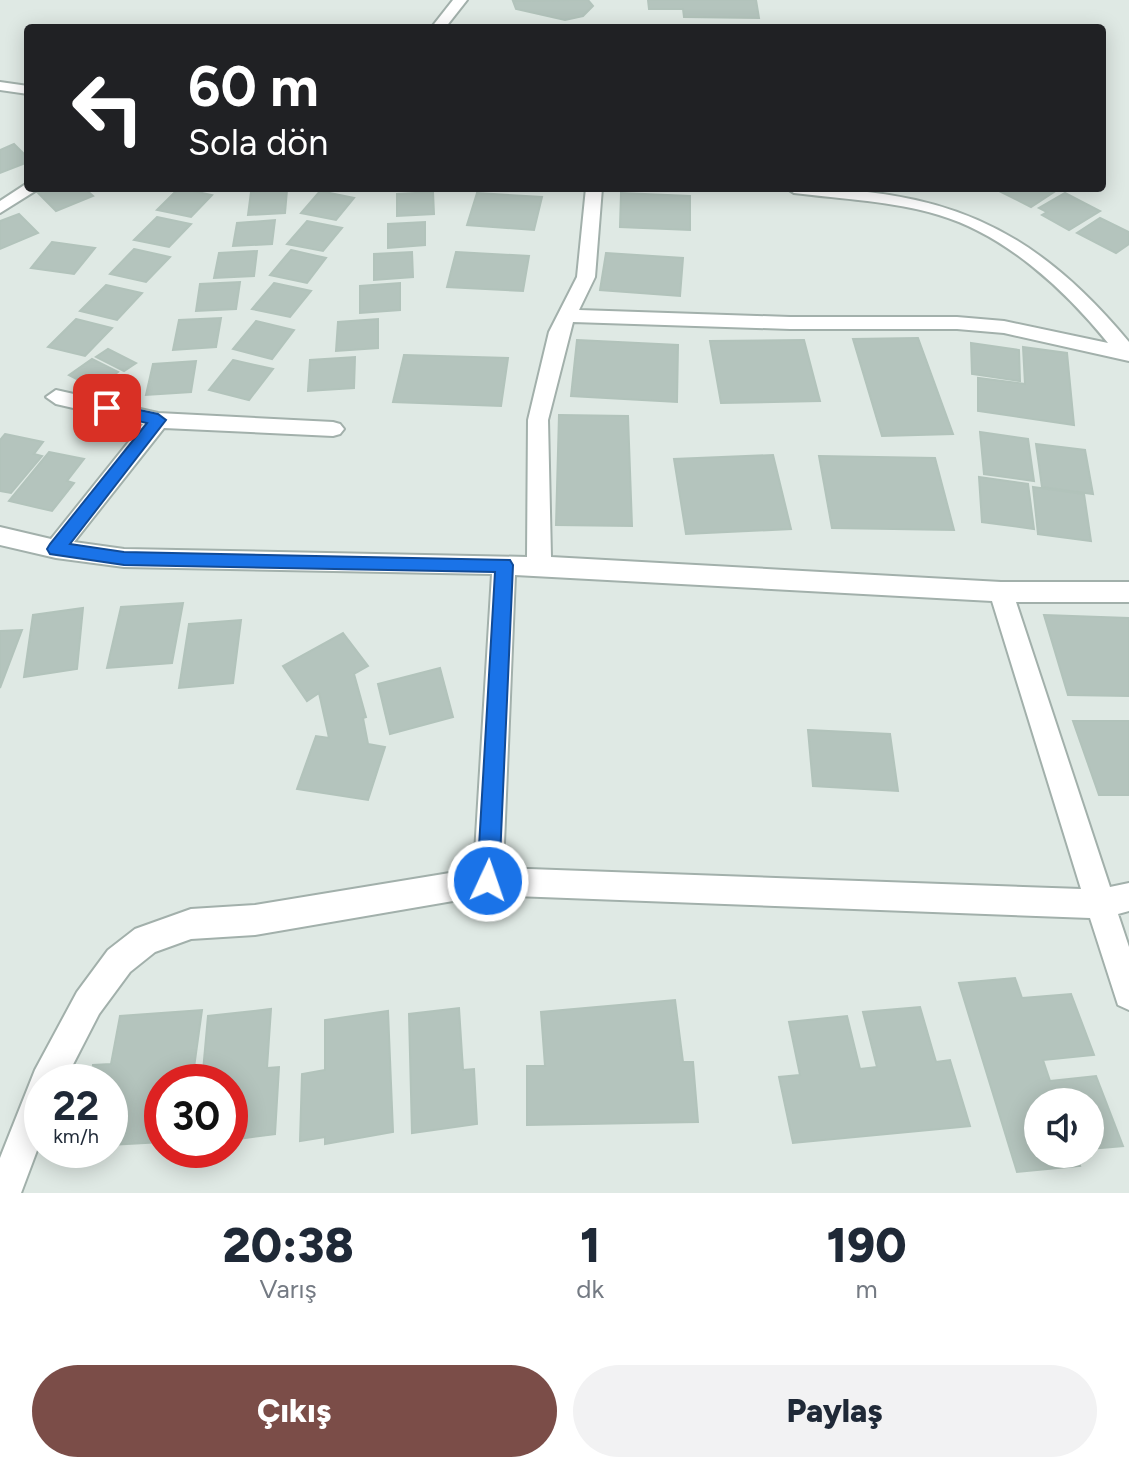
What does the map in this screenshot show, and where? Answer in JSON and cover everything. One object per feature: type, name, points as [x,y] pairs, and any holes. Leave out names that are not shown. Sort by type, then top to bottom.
[{"type":"street","points":[[441,24],[460,0]]},
{"type":"street","points":[[0,86],[24,89]]},
{"type":"street","points":[[0,208],[26,192]]},
{"type":"street","points":[[539,566],[538,420],[559,332],[586,277],[594,192]]},
{"type":"street","points":[[820,192],[949,212],[1017,246],[1093,312],[1128,354]]},
{"type":"street","points":[[567,316],[790,323],[957,323],[1004,327],[1128,354]]},
{"type":"street","points":[[56,397],[158,420],[333,429]]},
{"type":"street","points":[[56,549],[158,420]]},
{"type":"street","points":[[0,536],[56,549],[124,558],[539,566],[1001,592],[1129,592]]},
{"type":"street","points":[[488,881],[504,565]]},
{"type":"street","points":[[1001,592],[1129,994]]},
{"type":"street","points":[[56,1064],[88,1003],[119,961],[146,940],[191,924],[255,920],[488,881],[1099,904],[1129,897]]},
{"type":"street","points":[[4,1193],[24,1140]]},
{"type":"building","points":[[588,0],[593,6],[583,16],[565,20],[516,9],[513,1]]},
{"type":"building","points":[[648,0],[756,0],[759,18],[684,17],[683,9],[649,9]]},
{"type":"building","points":[[14,144],[24,154],[24,164],[0,173],[0,150]]},
{"type":"building","points":[[37,192],[88,192],[93,196],[56,211]]},
{"type":"building","points":[[175,192],[212,195],[191,217],[157,210]]},
{"type":"building","points":[[251,192],[287,192],[285,213],[248,215]]},
{"type":"building","points":[[319,192],[354,198],[336,220],[301,213]]},
{"type":"building","points":[[433,192],[434,214],[397,216],[397,194]]},
{"type":"building","points":[[1001,192],[1054,192],[1031,207]]},
{"type":"building","points":[[477,193],[542,197],[534,230],[467,225]]},
{"type":"building","points":[[621,193],[690,196],[690,230],[620,227]]},
{"type":"building","points":[[1065,193],[1100,211],[1069,230],[1042,215],[1047,212],[1039,208]]},
{"type":"building","points":[[19,214],[38,233],[0,249],[0,221]]},
{"type":"building","points":[[157,217],[191,224],[169,247],[134,240]]},
{"type":"building","points":[[1100,218],[1129,232],[1129,244],[1116,253],[1077,233]]},
{"type":"building","points":[[275,220],[272,244],[233,246],[237,223]]},
{"type":"building","points":[[307,221],[342,228],[323,251],[287,244]]},
{"type":"building","points":[[425,222],[425,245],[388,248],[388,224]]},
{"type":"building","points":[[52,242],[95,248],[74,274],[31,268]]},
{"type":"building","points":[[134,249],[170,257],[146,282],[110,274]]},
{"type":"building","points":[[291,250],[326,258],[307,283],[270,275]]},
{"type":"building","points":[[257,251],[254,276],[214,278],[219,253]]},
{"type":"building","points":[[412,252],[413,277],[374,280],[374,254]]},
{"type":"building","points":[[456,252],[529,256],[523,291],[447,287]]},
{"type":"building","points":[[606,253],[683,258],[680,296],[600,290]]},
{"type":"building","points":[[240,282],[236,309],[196,311],[200,284]]},
{"type":"building","points":[[274,283],[311,291],[290,317],[252,309]]},
{"type":"building","points":[[400,283],[400,310],[360,313],[360,286]]},
{"type":"building","points":[[106,285],[142,293],[117,320],[80,311]]},
{"type":"building","points":[[221,318],[216,347],[173,350],[179,320]]},
{"type":"building","points":[[76,319],[112,328],[85,356],[48,347]]},
{"type":"building","points":[[378,319],[378,348],[336,351],[338,322]]},
{"type":"building","points":[[256,321],[294,330],[272,359],[233,349]]},
{"type":"building","points":[[918,338],[953,434],[882,436],[853,339]]},
{"type":"building","points":[[577,340],[678,345],[677,402],[571,396]]},
{"type":"building","points":[[804,340],[820,401],[721,403],[710,341]]},
{"type":"building","points":[[971,343],[1019,350],[1020,381],[972,374]]},
{"type":"building","points":[[1023,347],[1067,353],[1074,425],[978,411],[978,378],[1025,384]]},
{"type":"building","points":[[108,349],[136,363],[124,371],[96,357]]},
{"type":"building","points":[[404,355],[508,358],[501,406],[393,402]]},
{"type":"building","points":[[355,357],[354,388],[308,391],[310,360]]},
{"type":"building","points":[[92,359],[118,372],[96,389],[69,375]]},
{"type":"building","points":[[233,360],[273,369],[249,400],[209,390]]},
{"type":"building","points":[[196,361],[191,392],[146,395],[153,364]]},
{"type":"building","points":[[559,415],[628,416],[632,526],[556,525]]},
{"type":"building","points":[[980,432],[1028,439],[1034,481],[984,474]]},
{"type":"building","points":[[5,434],[43,442],[34,454],[42,456],[11,493],[0,491],[0,440]]},
{"type":"building","points":[[1036,444],[1085,450],[1093,494],[1042,487]]},
{"type":"building","points":[[49,452],[84,459],[67,481],[74,483],[52,511],[9,501]]},
{"type":"building","points":[[773,455],[791,529],[686,534],[674,459]]},
{"type":"building","points":[[819,456],[935,458],[954,530],[832,528]]},
{"type":"building","points":[[979,477],[1028,484],[1034,529],[982,522]]},
{"type":"building","points":[[1033,487],[1084,494],[1091,541],[1038,534]]},
{"type":"building","points":[[183,603],[172,663],[107,668],[121,607]]},
{"type":"building","points":[[83,608],[77,669],[24,677],[33,615]]},
{"type":"building","points":[[1044,615],[1129,618],[1129,696],[1068,695]]},
{"type":"building","points":[[241,620],[233,683],[179,688],[189,624]]},
{"type":"building","points":[[22,630],[0,688],[0,631]]},
{"type":"building","points":[[343,633],[368,666],[354,674],[366,717],[363,718],[368,744],[385,747],[368,800],[297,789],[316,736],[329,738],[319,693],[307,701],[283,666]]},
{"type":"building","points":[[440,668],[453,717],[390,734],[378,684]]},
{"type":"building","points":[[1073,721],[1129,721],[1129,795],[1099,795]]},
{"type":"building","points":[[808,730],[890,734],[898,791],[813,786]]},
{"type":"building","points":[[1015,978],[1022,998],[1071,994],[1094,1055],[1043,1060],[1050,1081],[1096,1076],[1101,1088],[1024,1088],[1024,1168],[1059,1168],[1017,1172],[959,983]]},
{"type":"building","points":[[675,1000],[683,1062],[693,1062],[698,1122],[527,1125],[527,1066],[545,1066],[541,1012]]},
{"type":"building","points":[[920,1007],[936,1062],[950,1060],[970,1126],[793,1143],[779,1077],[800,1075],[789,1022],[847,1016],[860,1069],[877,1067],[863,1012]]},
{"type":"building","points":[[459,1008],[463,1070],[474,1069],[477,1124],[412,1133],[409,1014]]},
{"type":"building","points":[[271,1009],[267,1068],[279,1067],[275,1134],[248,1138],[248,1064],[204,1064],[208,1016]]},
{"type":"building","points":[[202,1010],[194,1064],[144,1064],[144,1143],[128,1144],[128,1064],[111,1064],[120,1016]]},
{"type":"building","points":[[388,1011],[393,1132],[325,1144],[325,1137],[300,1141],[302,1074],[325,1070],[325,1020]]},
{"type":"building","points":[[1104,1097],[1123,1146],[1104,1148]]},
{"type":"route","points":[[107,408],[158,420],[56,549],[124,558],[504,565],[488,881]]}]
